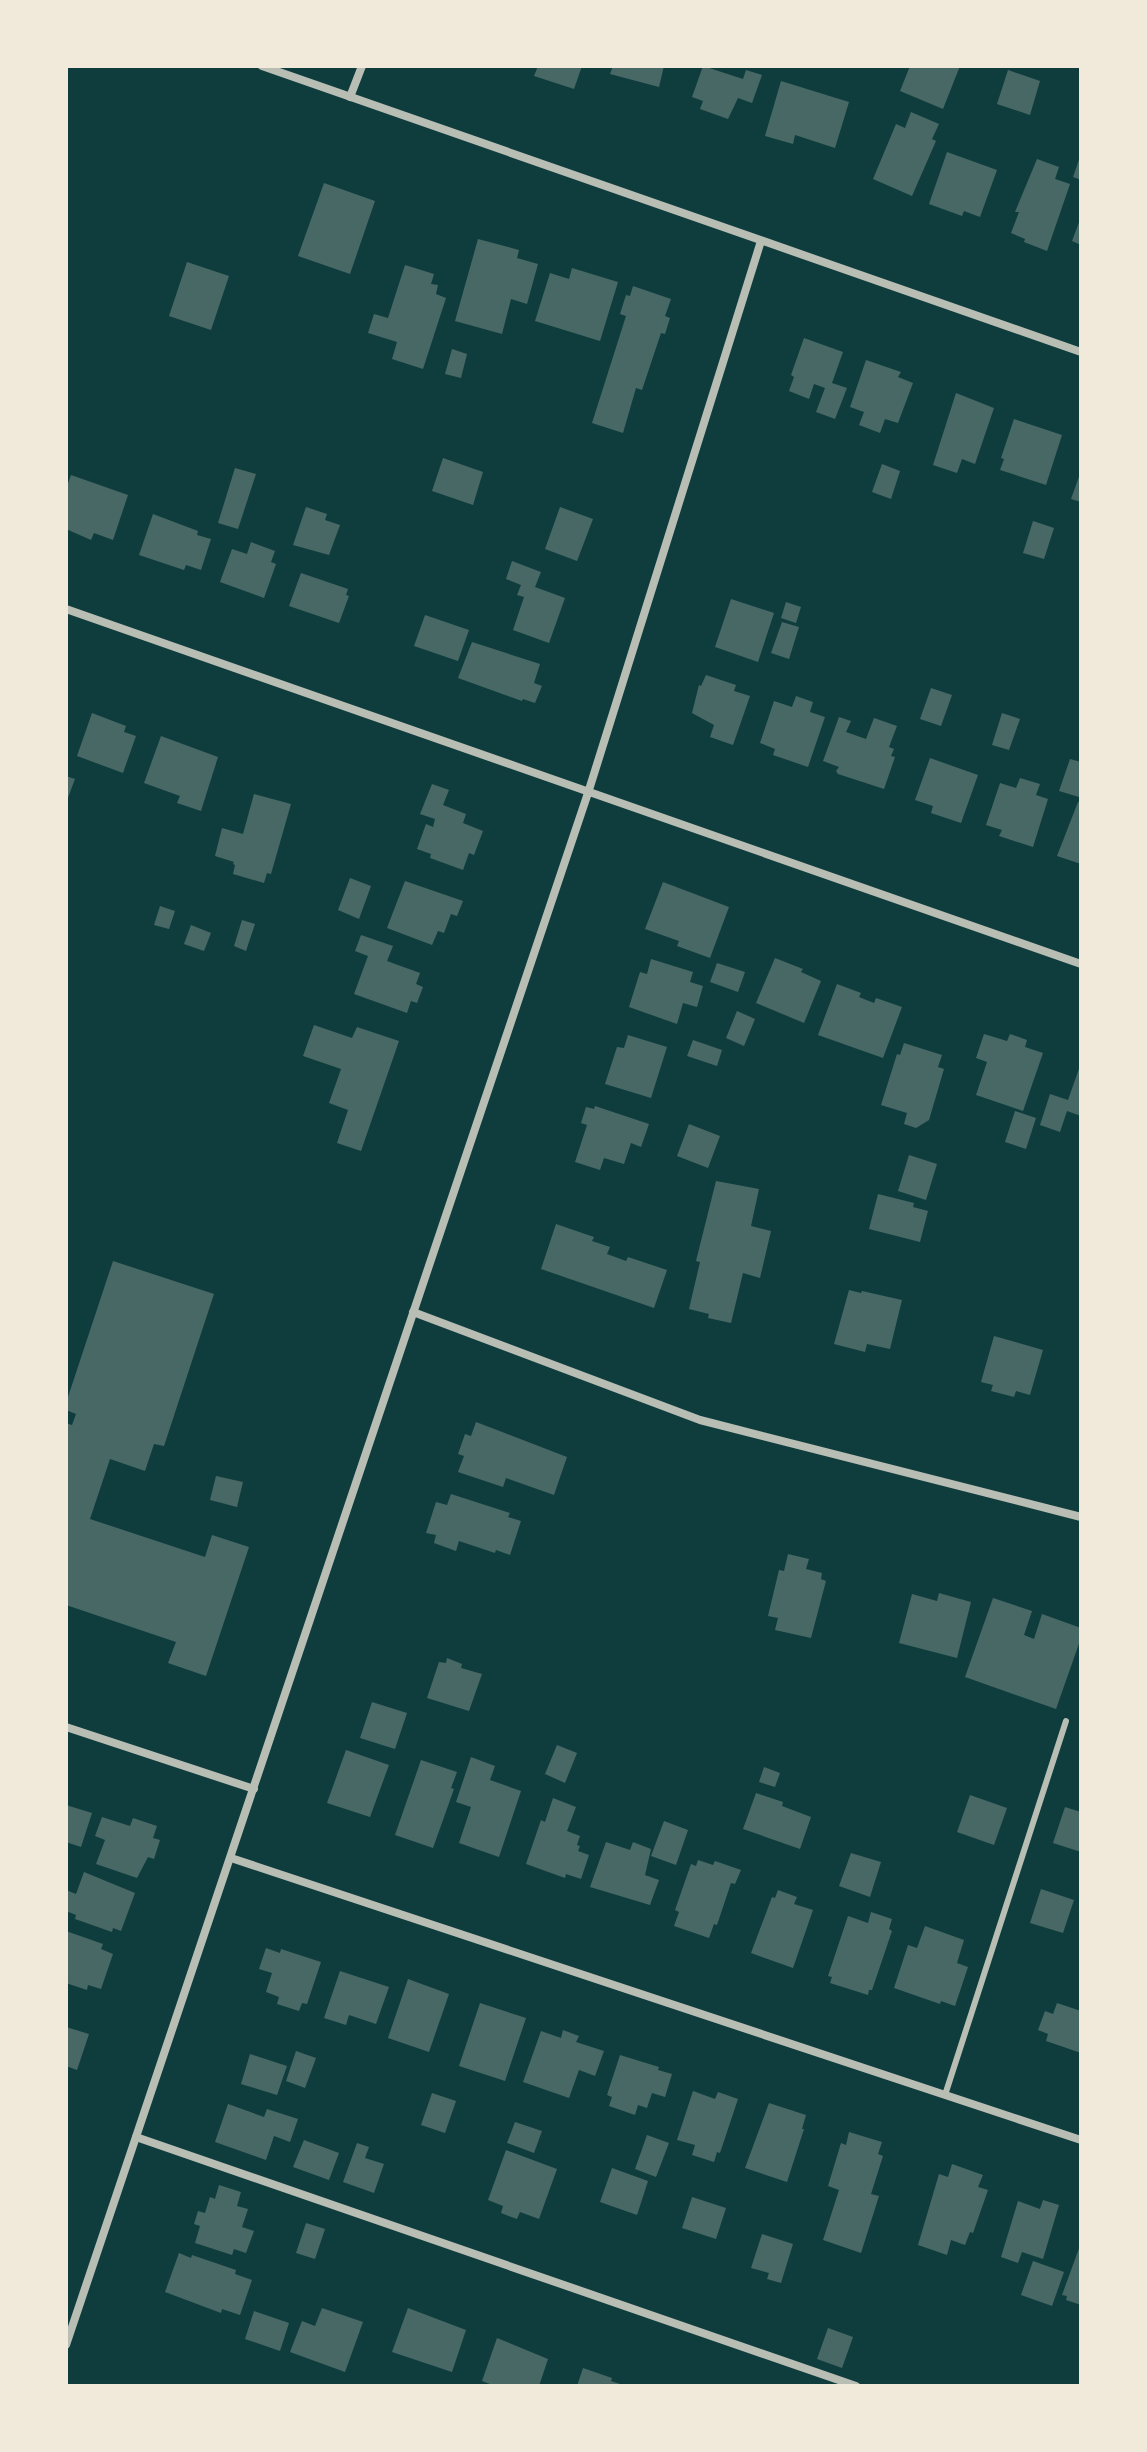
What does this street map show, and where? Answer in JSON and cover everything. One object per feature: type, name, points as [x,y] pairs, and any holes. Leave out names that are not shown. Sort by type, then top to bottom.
[{"type":"street","points":[[262,66],[1081,352]]},
{"type":"street","points":[[350,97],[362,66]]},
{"type":"street","points":[[66,2345],[588,793],[761,241]]},
{"type":"street","points":[[66,609],[1081,964]]},
{"type":"street","points":[[413,1312],[700,1420],[1081,1517]]},
{"type":"street","points":[[66,1727],[254,1789]]},
{"type":"street","points":[[231,1858],[1081,2140]]},
{"type":"street","points":[[136,2137],[856,2386]]},
{"type":"lane","points":[[945,2095],[1066,1721]]},
{"type":"building","points":[[538,66],[582,66],[574,89],[534,76]]},
{"type":"building","points":[[613,66],[664,66],[659,87],[610,74]]},
{"type":"building","points":[[703,66],[743,79],[746,70],[762,75],[752,103],[738,98],[728,119],[700,109],[703,101],[692,97]]},
{"type":"building","points":[[910,66],[960,66],[943,109],[900,91]]},
{"type":"building","points":[[1008,70],[1040,81],[1030,115],[997,104]]},
{"type":"building","points":[[781,81],[849,102],[835,148],[795,135],[793,144],[765,136]]},
{"type":"building","points":[[911,112],[939,124],[932,139],[936,141],[912,196],[873,179],[896,124],[905,128]]},
{"type":"building","points":[[947,152],[997,170],[980,217],[964,211],[962,216],[929,204]]},
{"type":"building","points":[[1081,154],[1081,180],[1073,177]]},
{"type":"building","points":[[1037,159],[1059,167],[1055,179],[1070,184],[1047,251],[1011,233],[1019,212],[1015,212]]},
{"type":"building","points":[[324,183],[375,201],[350,274],[298,256]]},
{"type":"building","points":[[1081,217],[1081,245],[1072,241]]},
{"type":"building","points":[[478,239],[519,250],[517,258],[538,264],[527,304],[511,299],[502,334],[455,321]]},
{"type":"building","points":[[187,262],[229,276],[211,330],[169,316]]},
{"type":"building","points":[[405,265],[434,274],[431,284],[438,285],[436,294],[446,298],[423,369],[392,359],[397,342],[368,333],[374,314],[388,318]]},
{"type":"building","points":[[572,268],[618,282],[600,341],[535,321],[550,273],[569,279]]},
{"type":"building","points":[[633,286],[671,299],[665,316],[670,318],[665,334],[661,333],[642,390],[636,388],[623,433],[592,423],[626,316],[620,314],[626,295],[630,296]]},
{"type":"building","points":[[804,338],[843,352],[832,383],[847,388],[835,419],[816,412],[825,388],[814,384],[809,399],[789,391],[794,377],[791,375]]},
{"type":"building","points":[[452,349],[467,354],[461,378],[445,374]]},
{"type":"building","points":[[866,360],[901,372],[898,377],[913,383],[898,423],[885,419],[880,433],[859,425],[864,412],[850,407]]},
{"type":"building","points":[[956,393],[994,408],[975,464],[962,459],[957,473],[933,465]]},
{"type":"building","points":[[1014,419],[1062,435],[1046,485],[1000,470]]},
{"type":"building","points":[[443,458],[483,472],[473,505],[432,491]]},
{"type":"building","points":[[882,464],[900,471],[891,499],[872,492]]},
{"type":"building","points":[[235,468],[256,474],[238,529],[218,523]]},
{"type":"building","points":[[1081,471],[1081,502],[1071,499]]},
{"type":"building","points":[[71,475],[128,495],[113,540],[94,533],[91,540],[66,529],[66,489]]},
{"type":"building","points":[[306,507],[327,514],[325,520],[340,525],[329,555],[293,545]]},
{"type":"building","points":[[560,507],[593,519],[577,561],[545,549]]},
{"type":"building","points":[[153,514],[211,539],[201,570],[186,565],[184,570],[139,555]]},
{"type":"building","points":[[1033,521],[1054,528],[1044,559],[1023,553]]},
{"type":"building","points":[[251,542],[275,551],[271,562],[276,564],[264,598],[220,582],[232,549],[247,554]]},
{"type":"building","points":[[512,561],[541,572],[535,587],[565,598],[549,643],[513,630],[524,597],[517,595],[521,585],[506,579]]},
{"type":"building","points":[[301,573],[348,589],[346,595],[349,596],[339,623],[289,606]]},
{"type":"building","points":[[731,599],[774,613],[758,662],[715,647]]},
{"type":"building","points":[[786,602],[801,607],[796,623],[781,618]]},
{"type":"building","points":[[425,615],[469,630],[458,661],[414,646]]},
{"type":"building","points":[[782,622],[799,627],[789,659],[771,653]]},
{"type":"building","points":[[472,642],[540,664],[534,683],[542,686],[535,703],[458,678]]},
{"type":"building","points":[[706,675],[736,685],[734,691],[750,696],[733,745],[710,737],[714,725],[692,713],[699,685]]},
{"type":"building","points":[[931,688],[952,695],[941,726],[920,719]]},
{"type":"building","points":[[796,696],[813,702],[810,712],[825,717],[808,767],[773,755],[775,749],[760,743],[774,701],[792,707]]},
{"type":"building","points":[[92,713],[126,726],[124,732],[136,736],[123,773],[77,756]]},
{"type":"building","points":[[1002,713],[1020,719],[1009,750],[992,745]]},
{"type":"building","points":[[839,717],[851,721],[846,732],[866,739],[874,718],[897,726],[889,747],[894,749],[891,756],[895,757],[884,789],[838,774],[836,771],[839,767],[823,761]]},
{"type":"building","points":[[161,736],[218,757],[201,811],[177,803],[180,796],[144,783]]},
{"type":"building","points":[[930,758],[978,775],[961,823],[931,813],[933,806],[915,800]]},
{"type":"building","points":[[1070,759],[1081,762],[1079,797],[1059,791]]},
{"type":"building","points":[[66,776],[75,779],[66,803]]},
{"type":"building","points":[[1020,778],[1040,784],[1036,795],[1048,799],[1033,847],[999,836],[1002,830],[986,825],[1000,783],[1016,788]]},
{"type":"building","points":[[432,784],[449,790],[443,805],[466,814],[463,823],[483,831],[474,855],[469,853],[463,870],[430,858],[431,854],[417,849],[426,824],[433,827],[435,819],[420,814]]},
{"type":"building","points":[[254,794],[291,804],[271,874],[267,873],[264,883],[233,874],[234,862],[215,856],[222,828],[243,834]]},
{"type":"building","points":[[1078,802],[1081,803],[1081,864],[1057,856]]},
{"type":"building","points":[[350,878],[371,886],[359,919],[338,910]]},
{"type":"building","points":[[405,881],[463,901],[457,916],[451,914],[444,933],[438,931],[432,945],[387,928]]},
{"type":"building","points":[[663,882],[729,907],[710,958],[677,946],[679,941],[645,929]]},
{"type":"building","points":[[160,906],[175,911],[169,929],[154,925]]},
{"type":"building","points":[[242,920],[255,924],[246,951],[234,946]]},
{"type":"building","points":[[191,925],[211,933],[204,951],[184,944]]},
{"type":"building","points":[[361,935],[393,946],[387,961],[420,973],[416,984],[423,987],[417,1003],[411,1001],[407,1013],[354,994],[368,956],[355,951]]},
{"type":"building","points":[[775,958],[803,969],[801,972],[821,981],[804,1023],[756,1003]]},
{"type":"building","points":[[651,959],[693,972],[690,982],[703,986],[697,1007],[683,1003],[677,1024],[629,1007],[640,972],[647,974]]},
{"type":"building","points":[[717,963],[745,972],[738,992],[710,982]]},
{"type":"building","points":[[837,984],[861,993],[859,997],[874,1003],[876,998],[902,1007],[883,1058],[818,1035]]},
{"type":"building","points":[[737,1011],[755,1019],[744,1046],[726,1038]]},
{"type":"building","points":[[314,1025],[352,1038],[357,1027],[399,1041],[361,1151],[337,1143],[348,1110],[329,1103],[341,1069],[303,1056]]},
{"type":"building","points":[[984,1034],[1007,1041],[1010,1034],[1027,1040],[1025,1047],[1043,1053],[1023,1111],[976,1095],[987,1062],[976,1058]]},
{"type":"building","points":[[628,1035],[667,1047],[651,1098],[605,1084],[617,1047],[624,1048]]},
{"type":"building","points":[[693,1040],[722,1050],[717,1066],[687,1056]]},
{"type":"building","points":[[904,1043],[942,1055],[938,1067],[944,1069],[929,1120],[916,1128],[904,1124],[907,1113],[881,1105],[897,1054],[900,1055]]},
{"type":"building","points":[[1081,1063],[1081,1116],[1067,1111],[1060,1132],[1040,1125],[1050,1094],[1068,1100]]},
{"type":"building","points":[[595,1106],[649,1124],[641,1147],[631,1143],[624,1164],[604,1158],[600,1170],[575,1162],[587,1125],[581,1123],[586,1107],[594,1109]]},
{"type":"building","points":[[1015,1111],[1036,1118],[1026,1149],[1005,1142]]},
{"type":"building","points":[[689,1124],[720,1136],[708,1168],[677,1156]]},
{"type":"building","points":[[909,1155],[937,1164],[926,1200],[898,1191]]},
{"type":"building","points":[[716,1181],[759,1189],[751,1226],[771,1231],[760,1278],[743,1273],[731,1323],[708,1318],[709,1314],[689,1309],[700,1262],[696,1261]]},
{"type":"building","points":[[878,1194],[914,1203],[913,1207],[928,1211],[920,1242],[869,1229]]},
{"type":"building","points":[[556,1224],[594,1237],[592,1241],[610,1247],[607,1254],[626,1261],[628,1257],[667,1270],[654,1308],[541,1269]]},
{"type":"building","points":[[113,1261],[214,1294],[164,1446],[154,1444],[145,1471],[110,1459],[90,1519],[205,1557],[212,1535],[249,1547],[206,1676],[168,1663],[176,1642],[66,1605],[66,1423],[72,1425],[76,1414],[66,1410],[66,1403]]},
{"type":"building","points":[[849,1290],[902,1300],[890,1349],[867,1344],[865,1352],[834,1344]]},
{"type":"building","points":[[994,1336],[1043,1350],[1030,1395],[1016,1391],[1014,1397],[991,1391],[993,1385],[981,1382]]},
{"type":"building","points":[[476,1422],[567,1457],[554,1495],[506,1478],[503,1487],[458,1472],[464,1456],[458,1454],[465,1434],[471,1436]]},
{"type":"building","points":[[216,1476],[243,1482],[237,1507],[210,1500]]},
{"type":"building","points":[[451,1494],[510,1513],[508,1517],[521,1521],[510,1555],[459,1541],[456,1551],[434,1543],[436,1535],[426,1533],[436,1502],[447,1505]]},
{"type":"building","points":[[788,1554],[809,1559],[806,1569],[822,1573],[821,1579],[826,1581],[811,1638],[775,1630],[778,1618],[768,1616],[779,1570],[784,1571]]},
{"type":"building","points":[[939,1593],[971,1602],[957,1658],[899,1643],[912,1594],[937,1601]]},
{"type":"building","points":[[993,1598],[1032,1611],[1024,1635],[1034,1639],[1042,1614],[1081,1628],[1081,1638],[1056,1709],[965,1677]]},
{"type":"building","points":[[447,1658],[462,1664],[461,1668],[482,1674],[469,1711],[427,1698],[439,1662],[446,1663]]},
{"type":"building","points":[[372,1702],[407,1713],[395,1749],[360,1738]]},
{"type":"building","points":[[557,1745],[577,1753],[565,1783],[545,1774]]},
{"type":"building","points":[[346,1750],[389,1765],[370,1817],[327,1803]]},
{"type":"building","points":[[471,1757],[495,1766],[490,1780],[521,1791],[499,1857],[459,1843],[471,1807],[456,1802]]},
{"type":"building","points":[[421,1760],[457,1772],[433,1848],[395,1835]]},
{"type":"building","points":[[764,1767],[780,1773],[775,1787],[759,1782]]},
{"type":"building","points":[[756,1793],[783,1802],[782,1806],[811,1817],[800,1849],[743,1829]]},
{"type":"building","points":[[970,1795],[1007,1808],[994,1845],[957,1832]]},
{"type":"building","points":[[553,1798],[576,1807],[567,1831],[580,1836],[578,1851],[589,1855],[581,1879],[566,1874],[565,1878],[526,1864],[541,1820],[545,1822]]},
{"type":"building","points":[[66,1805],[92,1813],[81,1847],[66,1842]]},
{"type":"building","points":[[1065,1807],[1081,1812],[1081,1852],[1053,1843]]},
{"type":"building","points":[[102,1817],[130,1826],[133,1818],[157,1826],[153,1838],[160,1840],[154,1859],[148,1857],[137,1878],[96,1864],[105,1840],[95,1836]]},
{"type":"building","points":[[664,1821],[688,1830],[676,1865],[651,1856]]},
{"type":"building","points":[[606,1842],[630,1850],[633,1842],[651,1849],[645,1875],[659,1880],[650,1905],[590,1887]]},
{"type":"building","points":[[851,1853],[881,1862],[870,1897],[839,1886]]},
{"type":"building","points":[[698,1860],[713,1865],[715,1861],[741,1870],[735,1884],[731,1883],[717,1925],[714,1924],[709,1938],[674,1926],[679,1912],[675,1910],[691,1864],[696,1866]]},
{"type":"building","points":[[84,1872],[135,1893],[121,1931],[113,1928],[112,1932],[75,1919],[76,1915],[66,1911],[66,1890],[76,1894]]},
{"type":"building","points":[[1041,1889],[1074,1900],[1063,1933],[1030,1923]]},
{"type":"building","points":[[778,1890],[797,1897],[794,1904],[813,1910],[793,1968],[751,1953],[772,1897],[775,1898]]},
{"type":"building","points":[[871,1912],[892,1919],[889,1929],[892,1931],[868,1995],[830,1983],[832,1977],[828,1976],[848,1916],[868,1923]]},
{"type":"building","points":[[925,1926],[964,1940],[957,1963],[968,1967],[955,2006],[894,1988],[908,1945],[917,1948]]},
{"type":"building","points":[[66,1931],[103,1944],[101,1949],[113,1954],[101,1989],[88,1985],[87,1990],[66,1983]]},
{"type":"building","points":[[266,1948],[280,1953],[281,1949],[321,1962],[307,2004],[302,2003],[299,2011],[277,2004],[279,1997],[266,1992],[272,1973],[259,1969]]},
{"type":"building","points":[[340,1971],[389,1987],[376,2024],[349,2015],[346,2025],[324,2018]]},
{"type":"building","points":[[408,1979],[449,1994],[429,2052],[388,2038]]},
{"type":"building","points":[[480,2003],[526,2018],[505,2081],[459,2066]]},
{"type":"building","points":[[1057,2003],[1081,2011],[1081,2053],[1046,2041],[1048,2034],[1038,2030],[1045,2011],[1053,2014]]},
{"type":"building","points":[[66,2027],[89,2034],[77,2070],[66,2066]]},
{"type":"building","points":[[563,2030],[579,2036],[576,2042],[604,2051],[595,2076],[579,2070],[569,2098],[523,2082],[541,2031],[561,2038]]},
{"type":"building","points":[[296,2051],[316,2058],[305,2088],[286,2081]]},
{"type":"building","points":[[250,2054],[287,2066],[277,2095],[241,2084]]},
{"type":"building","points":[[620,2055],[672,2074],[665,2097],[652,2093],[647,2108],[638,2105],[635,2115],[609,2106],[612,2097],[607,2095]]},
{"type":"building","points":[[693,2091],[715,2099],[718,2092],[738,2099],[720,2153],[717,2152],[714,2162],[692,2155],[695,2145],[677,2140]]},
{"type":"building","points":[[432,2093],[456,2101],[445,2133],[421,2125]]},
{"type":"building","points":[[769,2103],[806,2115],[787,2182],[745,2168]]},
{"type":"building","points":[[228,2104],[264,2117],[267,2109],[298,2119],[290,2142],[274,2136],[266,2160],[215,2142]]},
{"type":"building","points":[[515,2122],[542,2131],[534,2153],[507,2143]]},
{"type":"building","points":[[849,2132],[882,2142],[878,2154],[883,2156],[871,2194],[879,2196],[861,2253],[823,2240],[839,2190],[828,2186],[841,2143],[846,2145]]},
{"type":"building","points":[[647,2135],[669,2143],[656,2177],[635,2169]]},
{"type":"building","points":[[304,2140],[339,2153],[329,2180],[293,2167]]},
{"type":"building","points":[[357,2143],[369,2147],[365,2158],[384,2164],[374,2193],[343,2182]]},
{"type":"building","points":[[506,2150],[557,2169],[539,2219],[520,2212],[517,2219],[501,2213],[503,2206],[488,2200]]},
{"type":"building","points":[[952,2164],[983,2175],[978,2187],[988,2190],[973,2233],[970,2232],[965,2245],[951,2240],[947,2255],[918,2245],[939,2174],[948,2177]]},
{"type":"building","points":[[612,2168],[648,2181],[637,2215],[600,2202]]},
{"type":"building","points":[[219,2185],[241,2192],[237,2206],[248,2209],[242,2227],[254,2231],[246,2253],[234,2249],[232,2255],[195,2243],[200,2226],[194,2224],[198,2211],[205,2213],[210,2197],[215,2199]]},
{"type":"building","points":[[692,2197],[726,2208],[716,2239],[682,2228]]},
{"type":"building","points":[[1043,2200],[1059,2205],[1043,2259],[1022,2252],[1018,2263],[1001,2257],[1018,2201],[1040,2209]]},
{"type":"building","points":[[306,2223],[325,2229],[315,2259],[296,2253]]},
{"type":"building","points":[[762,2234],[793,2244],[781,2283],[767,2279],[769,2273],[751,2268]]},
{"type":"building","points":[[1081,2243],[1081,2305],[1066,2300],[1067,2296],[1062,2295]]},
{"type":"building","points":[[179,2253],[236,2270],[235,2274],[252,2280],[240,2315],[222,2309],[221,2313],[165,2292]]},
{"type":"building","points":[[1033,2261],[1064,2272],[1052,2306],[1021,2295]]},
{"type":"building","points":[[322,2308],[363,2322],[345,2372],[290,2352],[302,2321],[315,2326]]},
{"type":"building","points":[[408,2308],[466,2330],[452,2372],[392,2352]]},
{"type":"building","points":[[254,2311],[289,2323],[280,2351],[245,2339]]},
{"type":"building","points":[[828,2328],[853,2337],[842,2368],[817,2359]]},
{"type":"building","points":[[497,2338],[548,2359],[539,2386],[495,2386],[482,2381]]},
{"type":"building","points":[[583,2368],[612,2378],[611,2381],[626,2386],[577,2386]]}]
